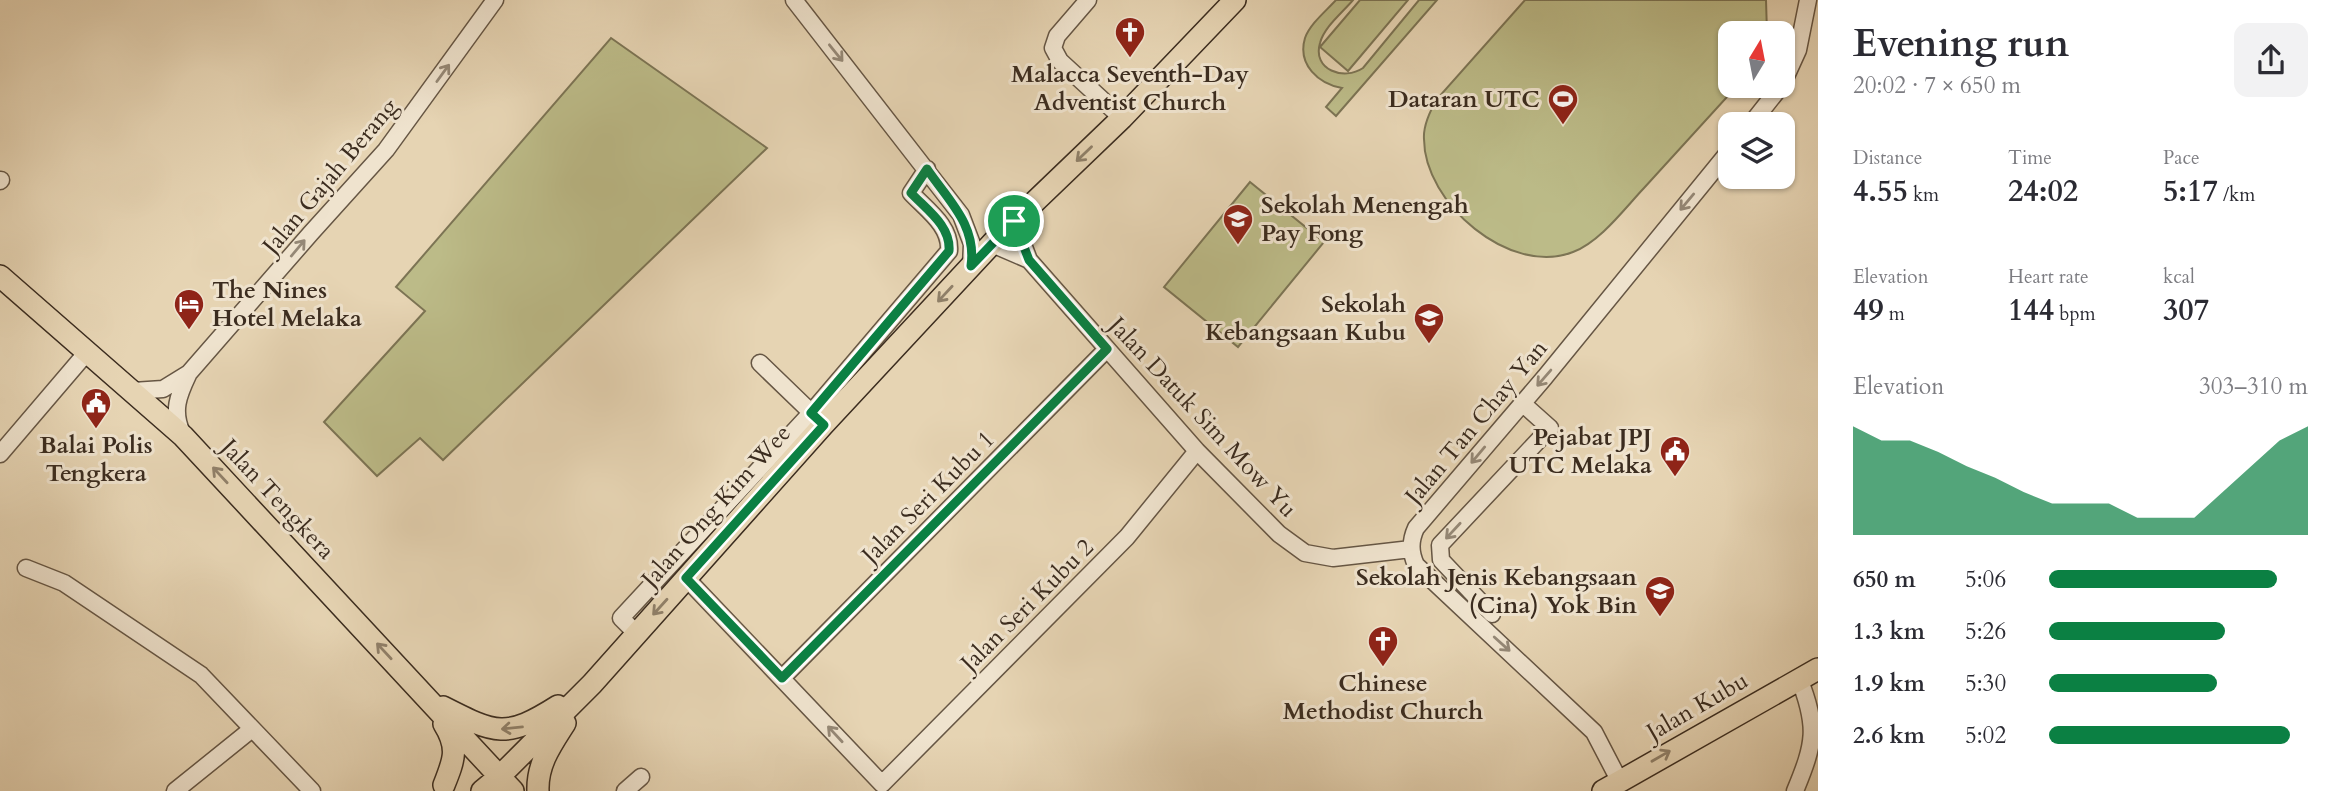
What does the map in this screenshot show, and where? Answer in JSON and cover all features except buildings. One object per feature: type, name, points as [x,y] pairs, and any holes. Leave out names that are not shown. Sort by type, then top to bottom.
[{"type":"main road","name":"Jalan Ong Kim Wee","points":[[482,791],[506,783],[686,578],[817,419],[1014,221],[1122,118],[1235,0]]},
{"type":"main road","name":"Jalan Tengkera","points":[[0,275],[183,436],[506,783]]},
{"type":"main road","name":"Jalan Kubu","points":[[1611,786],[1809,673]]},
{"type":"main road","points":[[431,701],[473,722],[509,730],[535,721],[592,684]]},
{"type":"main road","points":[[538,791],[545,755],[592,684]]},
{"type":"main road","points":[[431,701],[453,738],[454,746],[451,768],[440,788]]},
{"type":"main road","points":[[440,788],[481,755]]},
{"type":"street","name":"Jalan Gajah Berang","points":[[134,391],[163,389],[189,373],[386,150],[495,0]]},
{"type":"street","points":[[794,0],[961,215],[972,244],[971,266]]},
{"type":"street","points":[[1088,0],[1057,36],[1053,48],[1060,61],[1122,118]]},
{"type":"street","points":[[1796,54],[1808,0]]},
{"type":"street","points":[[1760,112],[1771,98]]},
{"type":"street","name":"Jalan Tan Chay Yan","points":[[1411,549],[1416,528],[1718,165]]},
{"type":"street","points":[[637,634],[621,618],[817,419],[949,251],[950,239],[945,228],[911,193],[927,169]]},
{"type":"street","name":"Jalan Datuk Sim Mow Yu","points":[[1014,221],[1029,260],[1197,451],[1279,534],[1305,553],[1333,558],[1411,549]]},
{"type":"street","name":"Jalan Datuk Sim Mow Yu","points":[[992,244],[1029,260]]},
{"type":"street","name":"Jalan Seri Kubu 1","points":[[782,678],[1107,349]]},
{"type":"street","points":[[0,453],[88,351]]},
{"type":"street","points":[[760,363],[817,419]]},
{"type":"street","name":"Jalan Gajah Berang","points":[[183,436],[176,410],[179,394],[189,373]]},
{"type":"street","points":[[1492,614],[1441,559],[1440,545],[1550,428],[1522,403]]},
{"type":"street","name":"Jalan Seri Kubu 2","points":[[782,678],[882,784],[1127,537],[1197,451]]},
{"type":"street","points":[[1411,549],[1416,565],[1594,732],[1611,786]]},
{"type":"street","points":[[26,568],[64,583],[201,675],[312,791]]},
{"type":"street","points":[[686,578],[782,678]]},
{"type":"street","points":[[1795,791],[1816,732],[1809,673]]},
{"type":"street","points":[[174,791],[252,729]]},
{"type":"street","points":[[625,791],[641,777]]},
{"type":"shaded area","points":[[1336,0],[1353,0],[1325,31],[1319,52],[1325,66],[1339,73],[1347,73],[1363,68],[1419,0],[1437,0],[1336,116],[1326,107],[1342,88],[1325,82],[1312,72],[1304,57],[1303,48],[1311,28]]},
{"type":"shaded area","points":[[1360,0],[1408,0],[1348,71],[1320,47]]},
{"type":"shaded area","name":"Dataran UTC","points":[[1525,0],[1766,0],[1767,21],[1718,21],[1718,98],[1726,98],[1602,233],[1573,252],[1549,257],[1523,254],[1498,244],[1475,229],[1455,209],[1438,187],[1428,163],[1424,139],[1426,123],[1437,99]]},
{"type":"shaded area","points":[[611,38],[767,148],[443,460],[420,438],[377,476],[324,422],[425,311],[396,287]]},
{"type":"shaded area","points":[[1250,182],[1324,242],[1238,347],[1164,287]]},
{"type":"place","name":"Malacca Seventh-Day Adventist Church","points":[[1130,59]]},
{"type":"place","name":"Dataran UTC","points":[[1563,126]]},
{"type":"place","name":"Sekolah Menengah Pay Fong","points":[[1238,246]]},
{"type":"place","name":"The Nines Hotel Melaka","points":[[189,331]]},
{"type":"place","name":"Sekolah Kebangsaan Kubu","points":[[1429,345]]},
{"type":"place","name":"Balai Polis Tengkera","points":[[96,430]]},
{"type":"place","name":"Pejabat JPJ UTC Melaka","points":[[1675,478]]},
{"type":"place","name":"Sekolah Jenis Kebangsaan (Cina) Yok Bin","points":[[1660,618]]},
{"type":"place","name":"Chinese Methodist Church","points":[[1383,668]]},
{"type":"route","points":[[927,169],[961,215],[969,232],[973,255],[971,266],[1014,221],[1029,260],[1107,349],[782,678],[686,578],[824,425],[811,413],[949,251],[950,239],[945,228],[911,193],[927,169]]}]
